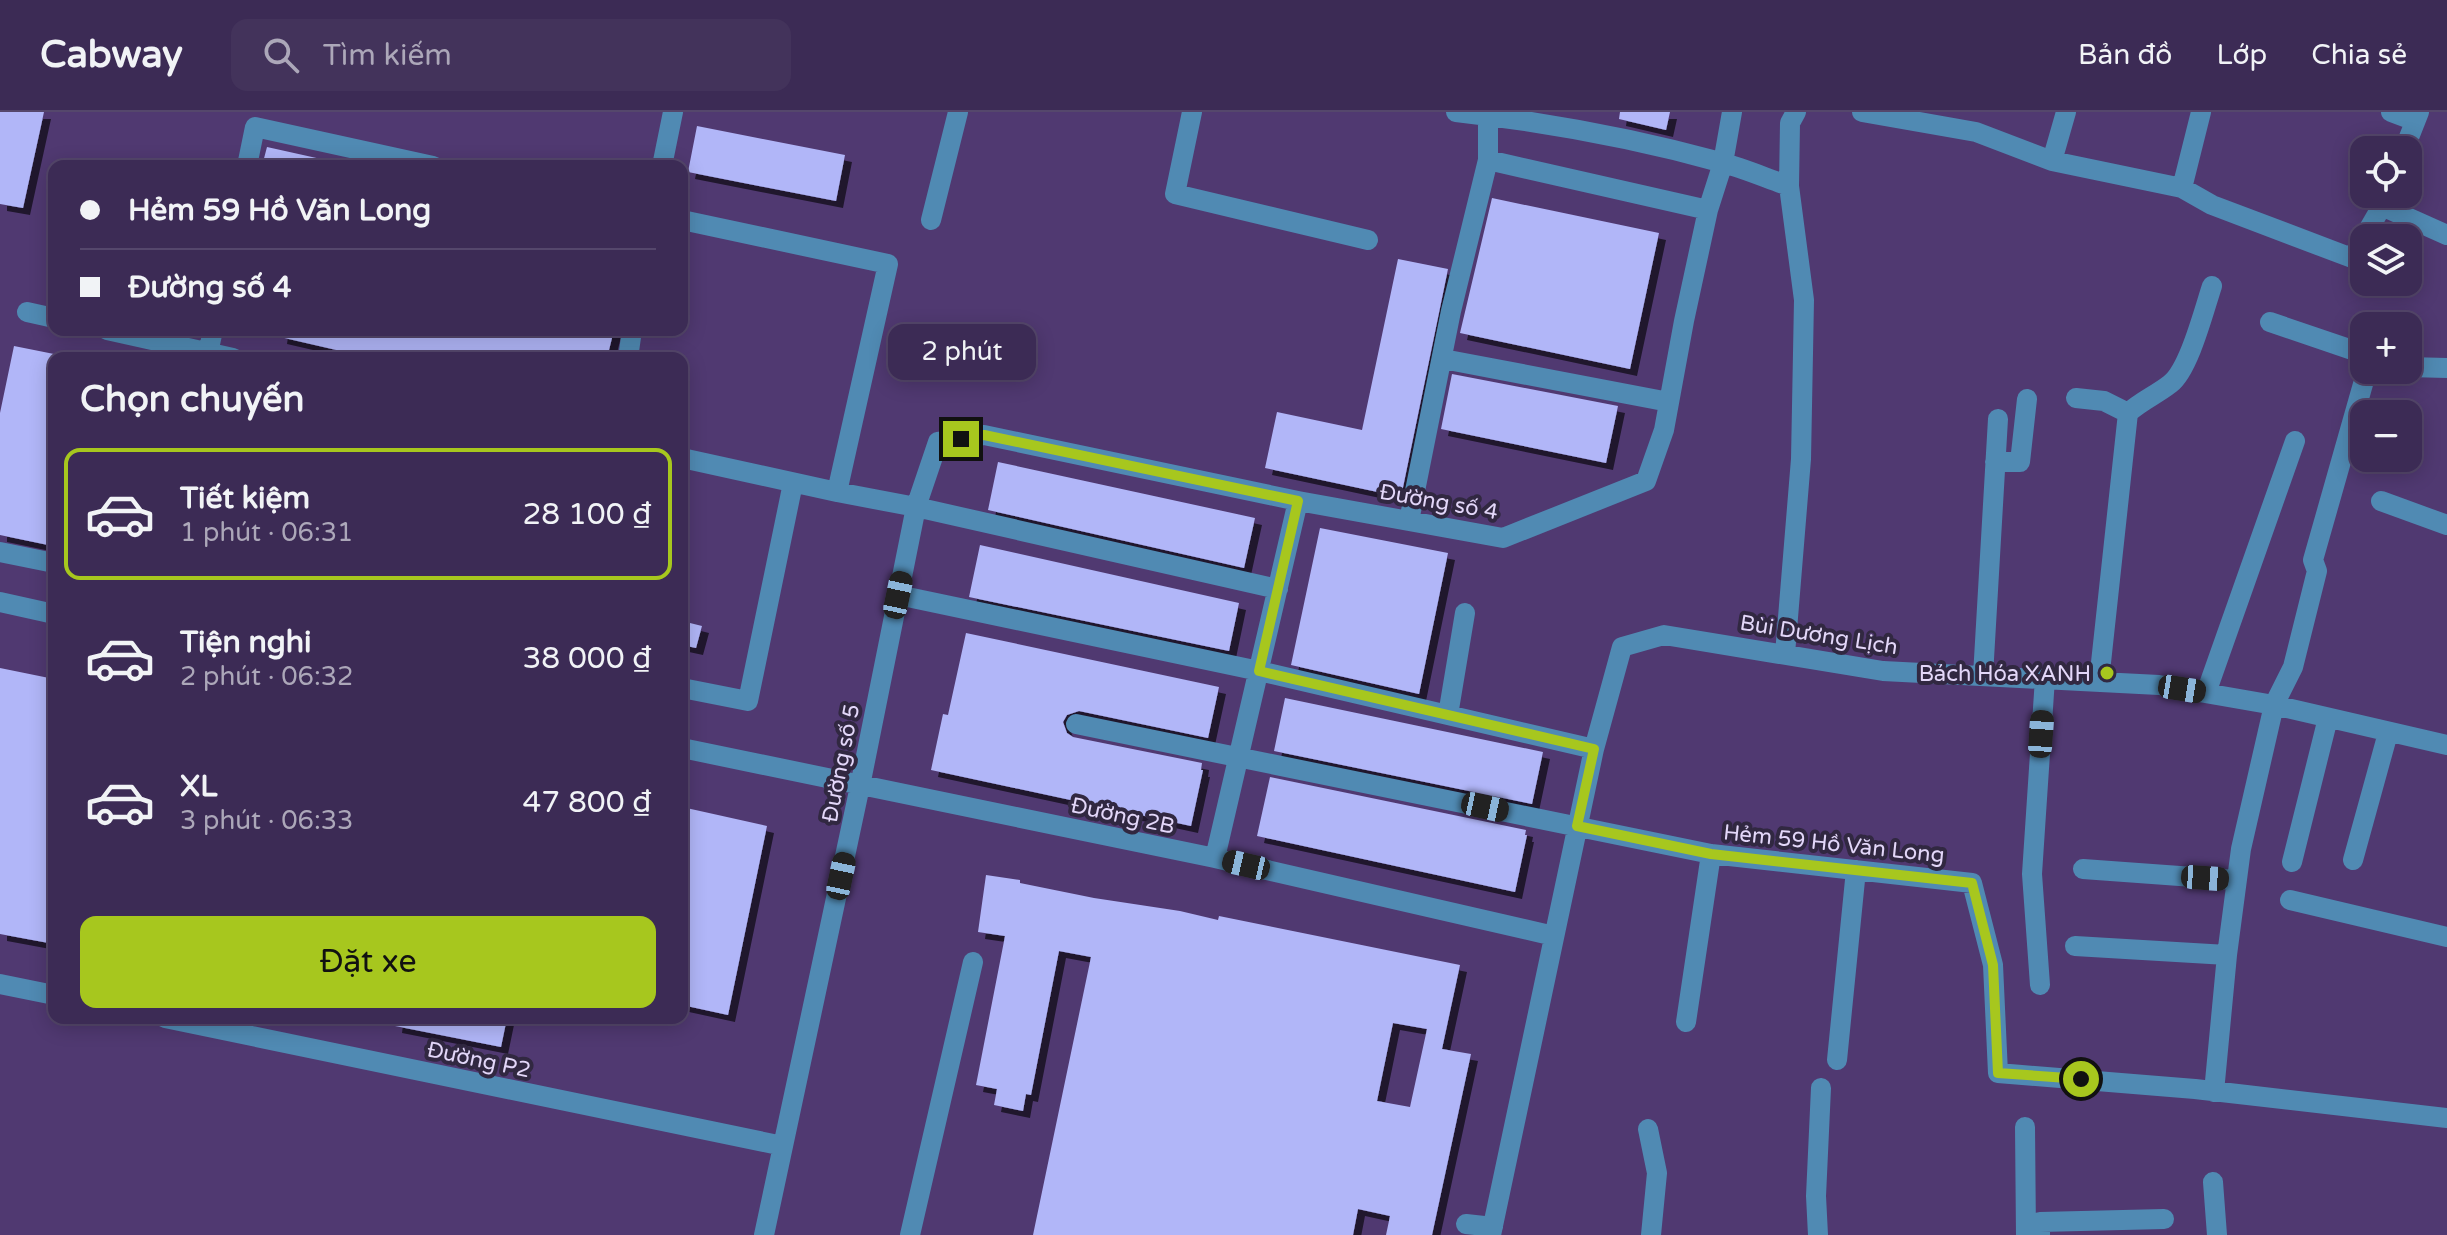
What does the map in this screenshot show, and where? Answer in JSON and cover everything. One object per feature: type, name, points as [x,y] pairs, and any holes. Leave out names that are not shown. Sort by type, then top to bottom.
[{"type":"street","points":[[663,160],[673,112]]},
{"type":"street","points":[[931,220],[958,112]]},
{"type":"street","points":[[1192,112],[1175,194],[1368,240]]},
{"type":"street","points":[[1456,112],[1488,113],[1627,139],[1723,163],[1789,186]]},
{"type":"street","name":"Đường số 4","points":[[938,442],[984,435],[1298,501],[1503,538],[1646,481],[1664,430],[1708,210],[1723,163],[1732,112]]},
{"type":"street","points":[[1785,654],[1801,459],[1804,300],[1789,186],[1790,123],[1796,112]]},
{"type":"street","points":[[1862,112],[1976,132],[2052,161],[2182,188],[2212,205],[2352,258],[2380,208]]},
{"type":"street","points":[[2052,161],[2066,112]]},
{"type":"street","points":[[2182,188],[2201,112]]},
{"type":"street","points":[[2391,112],[2417,117],[2410,136]]},
{"type":"street","points":[[1409,521],[1451,311],[1488,160],[1488,113]]},
{"type":"street","points":[[248,160],[256,120],[410,160]]},
{"type":"street","points":[[1488,160],[1708,210]]},
{"type":"street","points":[[2398,208],[2447,235]]},
{"type":"street","points":[[688,221],[888,264],[837,492]]},
{"type":"street","points":[[2099,681],[2128,413],[2179,376],[2212,286]]},
{"type":"street","points":[[27,312],[48,317]]},
{"type":"street","points":[[2270,322],[2350,349]]},
{"type":"street","points":[[131,336],[195,352]]},
{"type":"street","points":[[1443,359],[1669,402]]},
{"type":"street","points":[[2422,367],[2447,368]]},
{"type":"street","points":[[2214,1092],[2235,880],[2274,705],[2293,667],[2317,571],[2313,560],[2363,384]]},
{"type":"street","points":[[2076,398],[2104,401],[2128,413]]},
{"type":"street","points":[[1995,462],[2020,462],[2027,399]]},
{"type":"street","points":[[1983,676],[1998,419]]},
{"type":"street","points":[[2206,693],[2295,441]]},
{"type":"street","name":"Đường số 5","points":[[764,1235],[916,507],[938,442]]},
{"type":"street","points":[[688,459],[1278,589]]},
{"type":"street","points":[[688,689],[748,701],[793,483]]},
{"type":"street","points":[[1215,858],[1298,501]]},
{"type":"street","points":[[2381,501],[2447,525]]},
{"type":"street","points":[[0,552],[48,562]]},
{"type":"street","points":[[898,595],[1259,671],[1594,749],[1492,1231],[1466,1224]]},
{"type":"street","points":[[0,602],[48,613]]},
{"type":"street","points":[[1448,715],[1465,613]]},
{"type":"street","name":"Bùi Dương Lịch","points":[[1594,749],[1622,647],[1664,635],[1883,671],[2159,685],[2274,705],[2447,745]]},
{"type":"street","points":[[2040,985],[2032,874],[2045,678]]},
{"type":"street","points":[[2292,862],[2328,718]]},
{"type":"street","name":"Hẻm 59 Hồ Văn Long","points":[[1076,724],[1711,854],[1972,883],[1993,965],[1998,1073],[2214,1092],[2447,1118]]},
{"type":"street","points":[[2353,860],[2388,733]]},
{"type":"street","name":"Đường 2B","points":[[688,749],[1215,858],[1554,936]]},
{"type":"street","points":[[1686,1022],[1711,854]]},
{"type":"street","points":[[2083,869],[2235,880]]},
{"type":"street","points":[[1837,1060],[1856,870]]},
{"type":"street","points":[[2290,900],[2447,937]]},
{"type":"street","points":[[2075,946],[2227,955]]},
{"type":"street","points":[[910,1235],[973,962]]},
{"type":"street","points":[[0,984],[48,994]]},
{"type":"street","name":"Đường P2","points":[[194,1024],[783,1146]]},
{"type":"street","points":[[1818,1235],[1816,1196],[1821,1088]]},
{"type":"street","points":[[2025,1127],[2035,1231],[2164,1219]]},
{"type":"street","points":[[1648,1129],[1657,1173],[1651,1235]]},
{"type":"street","points":[[2213,1182],[2217,1235]]},
{"type":"building","points":[[0,112],[44,112],[23,208],[0,204]]},
{"type":"building","points":[[1620,112],[1670,112],[1666,130],[1619,119]]},
{"type":"building","points":[[697,126],[845,155],[836,201],[688,172]]},
{"type":"building","points":[[267,147],[321,159],[321,160],[264,160]]},
{"type":"building","points":[[1492,198],[1659,233],[1630,369],[1460,333]]},
{"type":"building","points":[[1398,259],[1448,269],[1401,497],[1265,468],[1277,412],[1362,430]]},
{"type":"building","points":[[612,336],[608,352],[345,352],[280,337]]},
{"type":"building","points":[[14,346],[48,353],[48,545],[0,535],[0,413]]},
{"type":"building","points":[[1452,374],[1618,406],[1606,463],[1441,429]]},
{"type":"building","points":[[998,462],[1255,518],[1244,568],[988,510]]},
{"type":"building","points":[[1320,528],[1448,553],[1419,694],[1291,665]]},
{"type":"building","points":[[980,545],[1239,603],[1229,651],[969,597]]},
{"type":"building","points":[[688,622],[702,626],[696,648],[688,646]]},
{"type":"building","points":[[966,633],[1219,687],[1208,738],[1079,711],[1067,715],[1063,722],[1067,733],[1073,737],[1202,763],[1191,826],[931,770],[943,714],[948,715]]},
{"type":"building","points":[[0,668],[48,678],[48,943],[0,934]]},
{"type":"building","points":[[1285,698],[1543,752],[1532,804],[1274,751]]},
{"type":"building","points":[[1270,777],[1526,830],[1515,892],[1257,836]]},
{"type":"building","points":[[688,808],[767,826],[728,1015],[688,1006]]},
{"type":"building","points":[[986,875],[1218,920],[1219,916],[1460,965],[1442,1049],[1471,1054],[1432,1235],[1386,1235],[1390,1216],[1358,1209],[1353,1235],[1033,1235],[1091,957],[1059,951],[1031,1095],[1026,1094],[1023,1111],[994,1105],[997,1089],[976,1085],[1005,936],[978,932]],"holes":[[[1393,1023],[1427,1029],[1410,1107],[1377,1101]]]},
{"type":"building","points":[[395,1024],[506,1024],[501,1047]]},
{"type":"place","name":"Bách Hóa XANH","points":[[2107,673]]},
{"type":"route","points":[[961,439],[984,435],[1298,501],[1259,671],[1594,749],[1577,826],[1711,854],[1972,883],[1993,965],[1998,1073],[2081,1079]]}]
